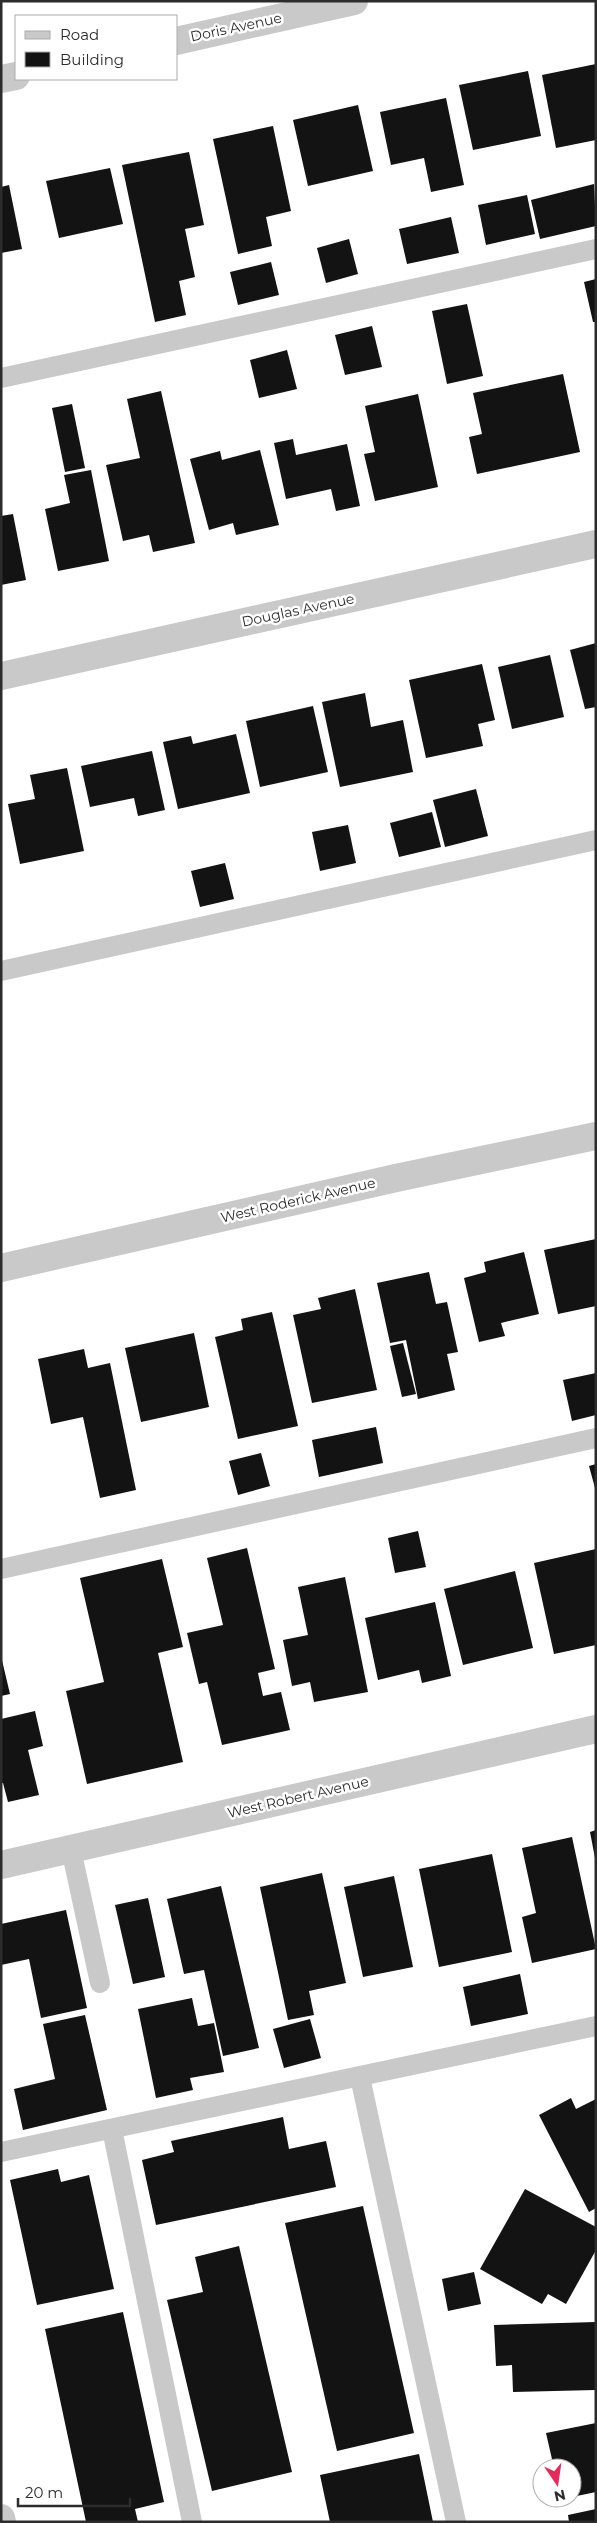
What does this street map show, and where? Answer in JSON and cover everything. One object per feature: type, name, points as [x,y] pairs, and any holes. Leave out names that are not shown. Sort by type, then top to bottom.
[{"type":"street","name":"Doris Avenue","points":[[178,40],[354,1]]},
{"type":"street","points":[[1,79],[15,76]]},
{"type":"street","name":"Douglas Avenue","points":[[1,676],[596,544]]},
{"type":"street","name":"West Roderick Avenue","points":[[1,1268],[396,1178],[596,1136]]},
{"type":"street","name":"West Robert Avenue","points":[[1,1865],[596,1729]]},
{"type":"street","points":[[1,2518],[2,2522]]},
{"type":"lane","points":[[1,378],[596,249]]},
{"type":"lane","points":[[1,971],[596,840]]},
{"type":"lane","points":[[1,1569],[596,1438]]},
{"type":"lane","points":[[71,1849],[100,1983]]},
{"type":"lane","points":[[1,2152],[596,2026]]},
{"type":"lane","points":[[360,2077],[456,2522]]},
{"type":"lane","points":[[112,2129],[192,2522]]},
{"type":"building","points":[[596,64],[596,140],[556,148],[542,75]]},
{"type":"building","points":[[528,71],[541,136],[473,150],[459,85]]},
{"type":"building","points":[[446,98],[464,185],[431,192],[424,158],[391,165],[380,112]]},
{"type":"building","points":[[358,105],[373,171],[308,186],[293,120]]},
{"type":"building","points":[[273,126],[291,211],[266,217],[272,246],[238,254],[213,139]]},
{"type":"building","points":[[189,152],[204,225],[185,229],[195,277],[179,281],[186,315],[155,322],[122,165]]},
{"type":"building","points":[[110,168],[123,224],[59,238],[46,181]]},
{"type":"building","points":[[594,184],[596,226],[540,239],[531,200]]},
{"type":"building","points":[[9,185],[22,249],[1,253],[1,187]]},
{"type":"building","points":[[527,195],[535,234],[486,245],[478,205]]},
{"type":"building","points":[[451,217],[459,253],[407,264],[399,229]]},
{"type":"building","points":[[349,239],[358,274],[326,283],[317,248]]},
{"type":"building","points":[[271,262],[279,295],[238,305],[230,272]]},
{"type":"building","points":[[596,279],[596,322],[593,322],[584,282]]},
{"type":"building","points":[[467,304],[483,376],[447,384],[432,311]]},
{"type":"building","points":[[372,326],[382,367],[345,375],[335,335]]},
{"type":"building","points":[[287,350],[297,389],[259,398],[250,360]]},
{"type":"building","points":[[563,374],[580,452],[477,474],[469,437],[482,434],[473,393]]},
{"type":"building","points":[[161,391],[195,543],[153,552],[149,535],[123,541],[106,465],[140,458],[127,399]]},
{"type":"building","points":[[418,394],[438,487],[375,501],[364,454],[375,452],[365,406]]},
{"type":"building","points":[[72,404],[85,468],[65,472],[52,408]]},
{"type":"building","points":[[293,439],[296,455],[347,444],[360,506],[336,511],[331,489],[286,499],[274,443]]},
{"type":"building","points":[[260,450],[279,525],[236,535],[233,523],[209,530],[190,459],[220,451],[222,460]]},
{"type":"building","points":[[91,470],[109,561],[58,571],[45,509],[70,503],[64,475]]},
{"type":"building","points":[[13,514],[26,580],[1,585],[1,516]]},
{"type":"building","points":[[596,643],[596,707],[585,709],[570,650]]},
{"type":"building","points":[[550,655],[564,717],[512,729],[498,667]]},
{"type":"building","points":[[482,664],[495,720],[478,724],[483,746],[426,758],[409,680]]},
{"type":"building","points":[[365,693],[371,727],[403,720],[413,772],[340,787],[322,702]]},
{"type":"building","points":[[313,706],[328,772],[260,787],[246,721]]},
{"type":"building","points":[[236,734],[250,793],[178,809],[163,742],[191,736],[193,744]]},
{"type":"building","points":[[152,751],[165,810],[138,816],[134,798],[90,807],[81,766]]},
{"type":"building","points":[[67,768],[84,851],[20,864],[8,804],[35,799],[30,775]]},
{"type":"building","points":[[476,789],[488,836],[445,847],[433,800]]},
{"type":"building","points":[[432,812],[441,847],[399,857],[390,823]]},
{"type":"building","points":[[348,825],[356,863],[320,871],[312,832]]},
{"type":"building","points":[[225,863],[234,899],[200,907],[191,871]]},
{"type":"building","points":[[596,1239],[596,1306],[558,1314],[544,1250]]},
{"type":"building","points":[[524,1252],[539,1314],[501,1323],[505,1336],[479,1342],[464,1278],[486,1272],[484,1262]]},
{"type":"building","points":[[429,1272],[436,1304],[447,1302],[458,1352],[447,1354],[455,1390],[418,1399],[406,1340],[390,1343],[377,1283]]},
{"type":"building","points":[[355,1289],[377,1390],[312,1403],[293,1315],[321,1309],[318,1298]]},
{"type":"building","points":[[272,1312],[298,1426],[238,1439],[215,1337],[243,1330],[241,1319]]},
{"type":"building","points":[[194,1333],[209,1407],[141,1422],[125,1348]]},
{"type":"building","points":[[403,1343],[416,1394],[402,1397],[390,1346]]},
{"type":"building","points":[[84,1349],[88,1368],[110,1363],[136,1490],[100,1498],[83,1417],[51,1424],[38,1359]]},
{"type":"building","points":[[596,1373],[596,1415],[572,1421],[563,1380]]},
{"type":"building","points":[[376,1427],[383,1463],[319,1477],[312,1440]]},
{"type":"building","points":[[261,1453],[270,1486],[238,1495],[229,1461]]},
{"type":"building","points":[[596,1464],[596,1488],[595,1488],[589,1466]]},
{"type":"building","points":[[418,1531],[426,1567],[395,1573],[388,1538]]},
{"type":"building","points":[[247,1548],[275,1669],[258,1673],[263,1696],[281,1692],[290,1730],[222,1745],[207,1682],[199,1684],[187,1633],[223,1625],[207,1558]]},
{"type":"building","points":[[596,1549],[596,1645],[554,1654],[534,1563]]},
{"type":"building","points":[[162,1559],[183,1647],[158,1653],[183,1762],[87,1784],[66,1691],[104,1682],[80,1578]]},
{"type":"building","points":[[515,1571],[533,1648],[463,1665],[444,1589]]},
{"type":"building","points":[[345,1577],[368,1692],[314,1702],[310,1682],[292,1686],[283,1640],[308,1635],[298,1587]]},
{"type":"building","points":[[435,1602],[451,1676],[422,1683],[419,1670],[378,1680],[365,1618]]},
{"type":"building","points":[[1,1656],[10,1694],[1,1696]]},
{"type":"building","points":[[35,1711],[43,1746],[28,1750],[39,1795],[8,1802],[3,1783],[1,1783],[1,1719]]},
{"type":"building","points":[[596,1830],[596,1858],[595,1858],[590,1832]]},
{"type":"building","points":[[572,1837],[596,1949],[532,1963],[522,1917],[536,1913],[522,1848]]},
{"type":"building","points":[[492,1854],[512,1952],[439,1967],[419,1869]]},
{"type":"building","points":[[322,1873],[346,1983],[309,1991],[314,2015],[288,2020],[260,1887]]},
{"type":"building","points":[[394,1876],[413,1967],[363,1977],[344,1887]]},
{"type":"building","points":[[221,1886],[259,2048],[223,2056],[204,1970],[184,1974],[167,1899]]},
{"type":"building","points":[[148,1898],[165,1977],[133,1984],[115,1905]]},
{"type":"building","points":[[66,1910],[87,2008],[41,2018],[29,1959],[1,1965],[1,1924]]},
{"type":"building","points":[[520,1974],[528,2014],[471,2026],[463,1987]]},
{"type":"building","points":[[192,1998],[198,2026],[214,2023],[224,2072],[190,2078],[193,2090],[156,2098],[138,2009]]},
{"type":"building","points":[[85,2015],[107,2110],[23,2130],[14,2089],[55,2079],[43,2024]]},
{"type":"building","points":[[310,2019],[321,2058],[284,2068],[273,2029]]},
{"type":"building","points":[[571,2098],[576,2109],[596,2099],[596,2208],[589,2212],[539,2115]]},
{"type":"building","points":[[283,2117],[289,2149],[326,2141],[336,2187],[156,2225],[142,2160],[174,2152],[171,2141]]},
{"type":"building","points":[[58,2169],[61,2182],[89,2175],[114,2289],[37,2305],[10,2180]]},
{"type":"building","points":[[525,2189],[596,2227],[596,2250],[566,2304],[548,2294],[542,2304],[480,2269]]},
{"type":"building","points":[[363,2206],[414,2433],[337,2451],[285,2223]]},
{"type":"building","points":[[239,2246],[292,2472],[212,2491],[167,2300],[203,2292],[195,2257]]},
{"type":"building","points":[[474,2272],[481,2304],[448,2311],[442,2279]]},
{"type":"building","points":[[123,2312],[164,2502],[135,2509],[138,2522],[86,2522],[45,2329]]},
{"type":"building","points":[[596,2322],[596,2390],[513,2392],[512,2365],[496,2366],[494,2325]]},
{"type":"building","points":[[596,2423],[596,2492],[582,2495],[582,2458],[552,2458],[546,2433]]},
{"type":"building","points":[[419,2454],[433,2522],[330,2522],[320,2475]]},
{"type":"building","points":[[596,2509],[596,2522],[569,2522],[568,2515]]}]
